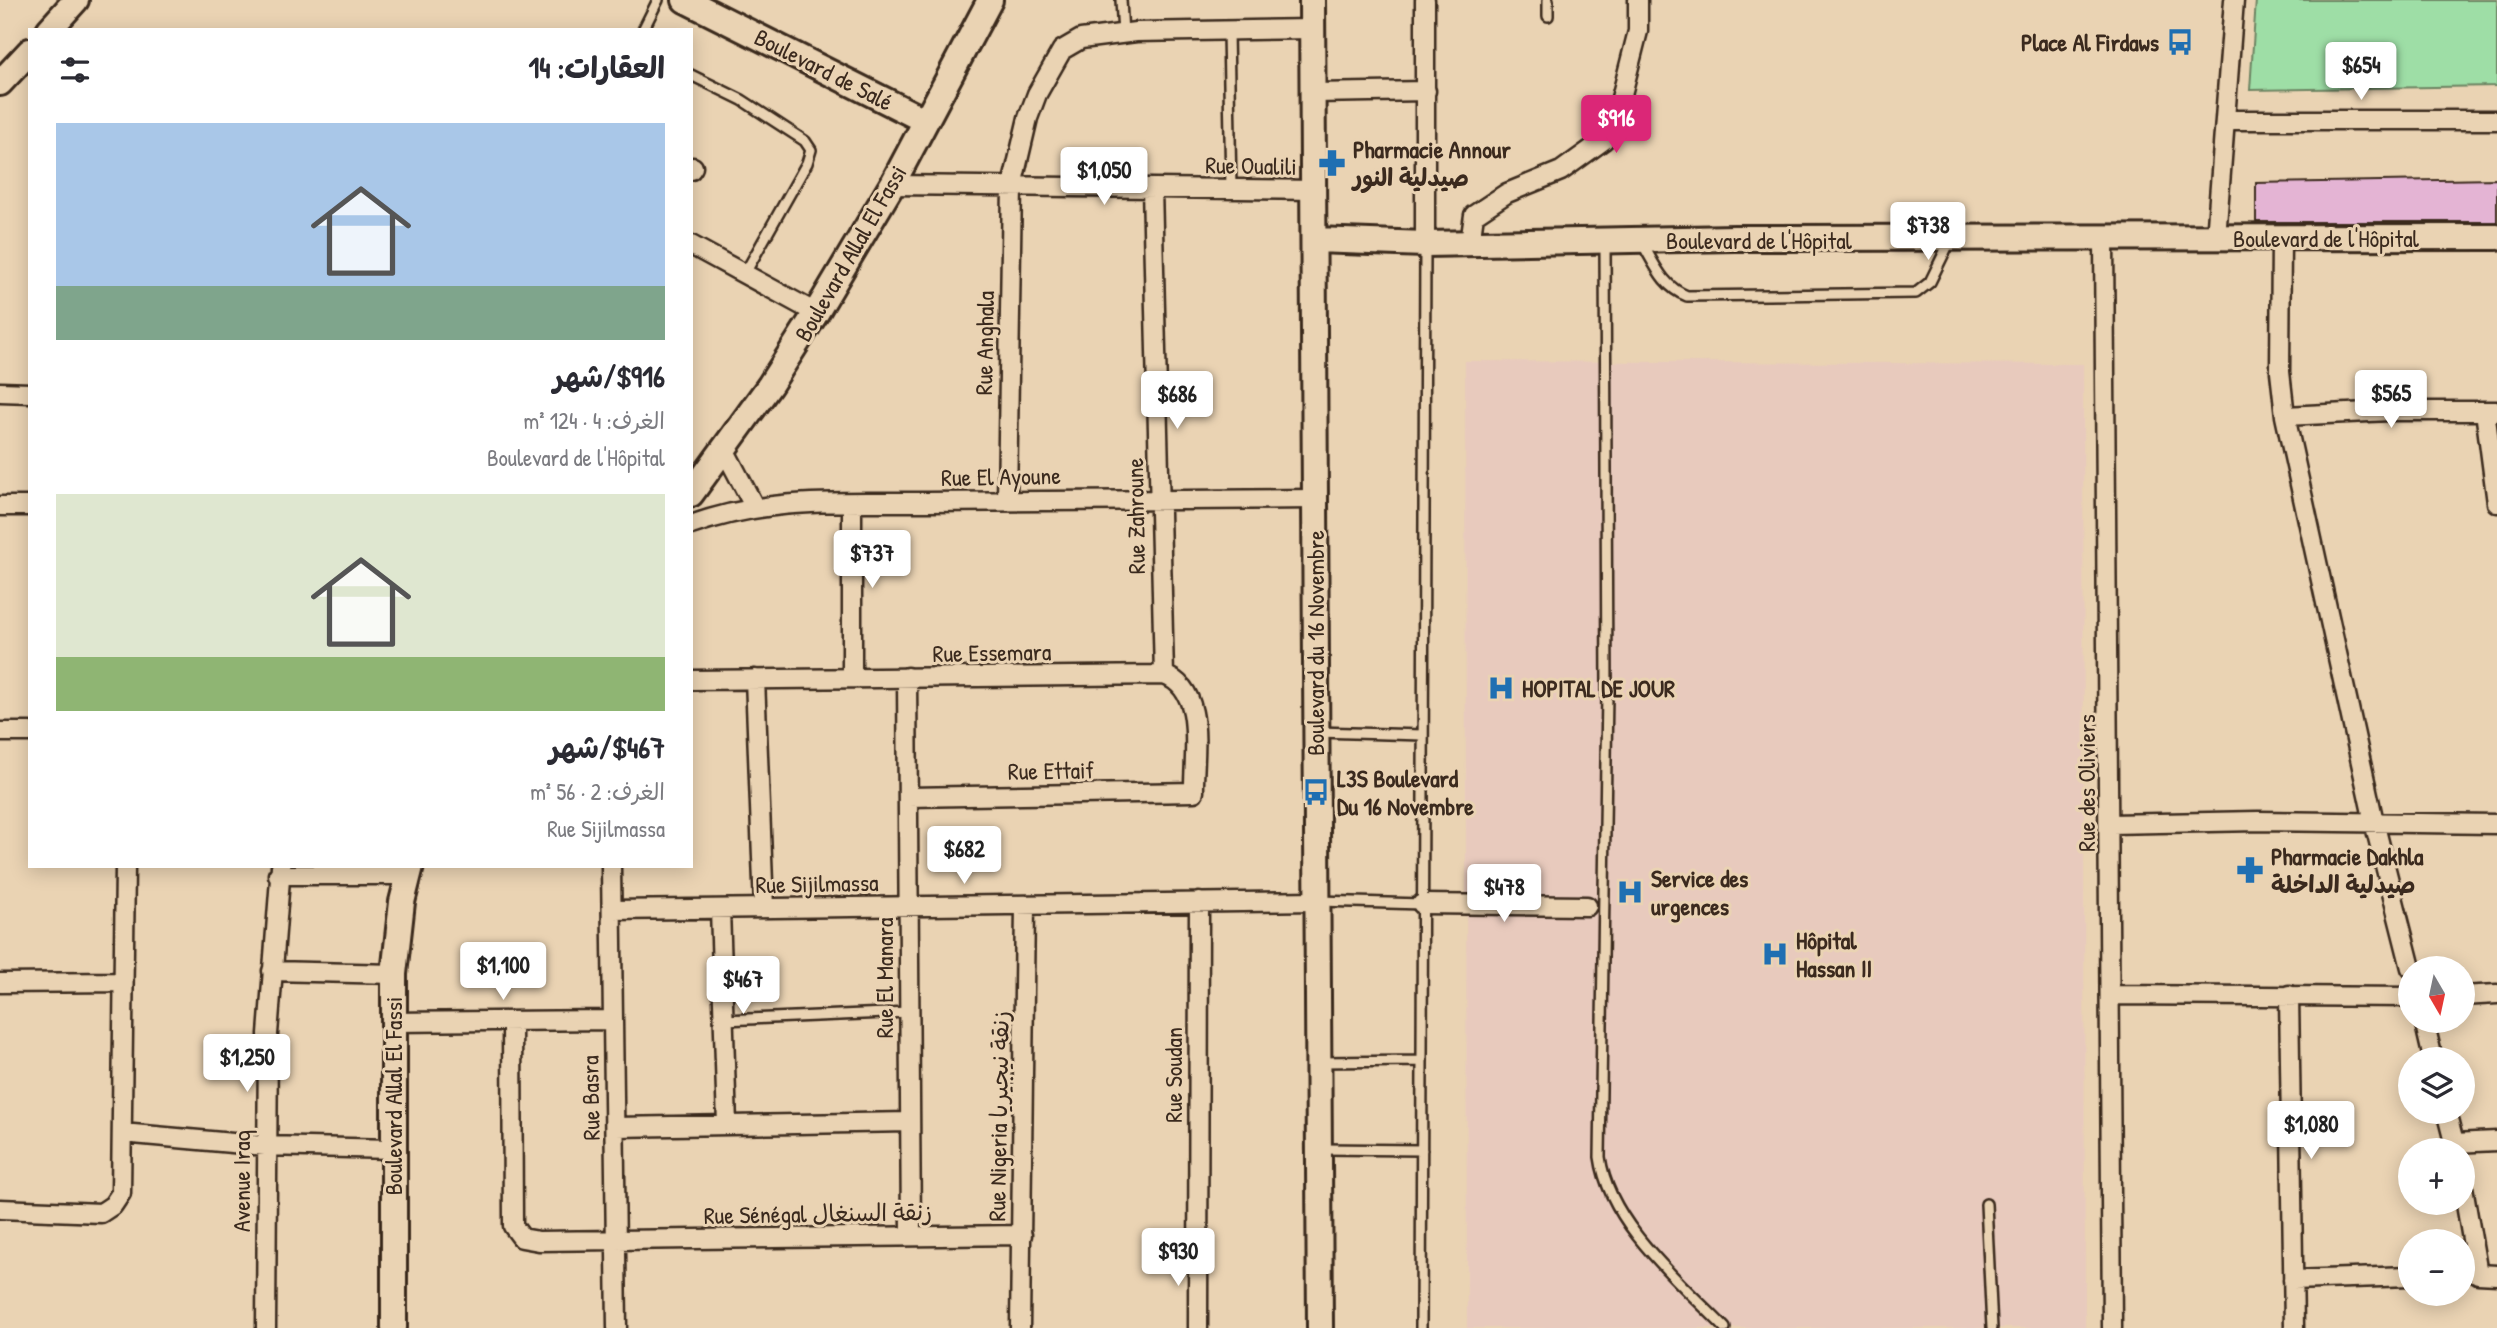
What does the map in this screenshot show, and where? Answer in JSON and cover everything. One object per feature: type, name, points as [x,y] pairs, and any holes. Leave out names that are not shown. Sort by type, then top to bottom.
[{"type":"street","points":[[51,28],[76,0]]},
{"type":"street","name":"Boulevard Allal El Fassi","points":[[693,489],[724,449],[816,313],[892,185],[990,0]]},
{"type":"street","name":"Boulevard du 16 Novembre","points":[[1312,0],[1316,240],[1314,499],[1320,1328]]},
{"type":"street","points":[[1425,244],[1426,0]]},
{"type":"street","points":[[1470,243],[1474,215],[1507,193],[1560,171],[1604,140],[1618,110],[1638,31],[1637,0]]},
{"type":"street","points":[[2216,238],[2234,0]]},
{"type":"street","name":"Boulevard de Salé","points":[[699,3],[925,120]]},
{"type":"street","name":"Rue Anghala","points":[[1007,500],[1012,186],[1028,118],[1037,94],[1062,50],[1081,39],[1123,33],[1313,29]]},
{"type":"street","points":[[0,83],[28,53]]},
{"type":"street","points":[[1314,93],[1426,92]]},
{"type":"street","points":[[2225,120],[2497,120]]},
{"type":"street","name":"Rue Oualili","points":[[892,185],[1315,190]]},
{"type":"street","name":"Rue Zahroune","points":[[1152,188],[1164,675]]},
{"type":"street","name":"Boulevard de l'Hôpital","points":[[1316,240],[1425,244],[2497,237]]},
{"type":"street","name":"Rue des Oliviers","points":[[2104,239],[2112,995],[2112,1328]]},
{"type":"street","points":[[2281,239],[2280,372],[2285,416],[2374,822],[2408,956]]},
{"type":"street","points":[[693,246],[816,313]]},
{"type":"street","points":[[0,392],[28,393]]},
{"type":"street","points":[[2285,416],[2491,411],[2497,503]]},
{"type":"street","points":[[724,449],[754,506]]},
{"type":"street","name":"Rue El Ayoune","points":[[693,524],[754,506],[1007,500],[1314,499]]},
{"type":"street","points":[[852,503],[852,677]]},
{"type":"street","points":[[0,506],[28,506]]},
{"type":"street","name":"Rue Essemara","points":[[693,680],[1164,675]]},
{"type":"street","name":"Rue Ettaif","points":[[908,797],[1194,792],[1191,705],[1183,686],[1164,675]]},
{"type":"street","name":"Rue El Manara","points":[[907,677],[911,1236]]},
{"type":"street","points":[[755,679],[764,908]]},
{"type":"street","points":[[0,732],[28,732]]},
{"type":"street","points":[[2110,824],[2497,824]]},
{"type":"street","points":[[0,1209],[101,1213],[113,1205],[121,1193],[125,868]]},
{"type":"street","name":"Rue Basra","points":[[611,868],[617,1328]]},
{"type":"street","points":[[280,870],[409,871]]},
{"type":"street","name":"Avenue Iraq","points":[[266,1328],[265,1146],[272,971],[280,870]]},
{"type":"street","name":"Boulevard Allal El Fassi","points":[[394,1328],[394,974],[409,871]]},
{"type":"street","name":"Rue Sijilmassa","points":[[612,911],[1316,901]]},
{"type":"street","name":"Rue Soudan","points":[[1198,1328],[1196,1248],[1199,902]]},
{"type":"street","points":[[1422,904],[1587,906]]},
{"type":"street","name":"Rue Nigeria زنقة نيجيريا","points":[[1020,1328],[1025,905]]},
{"type":"street","points":[[720,909],[727,1125]]},
{"type":"street","points":[[272,971],[394,974]]},
{"type":"street","points":[[0,984],[123,982]]},
{"type":"street","points":[[2475,995],[2497,994]]},
{"type":"street","points":[[2112,995],[2398,997]]},
{"type":"street","points":[[2289,995],[2294,1328]]},
{"type":"street","points":[[393,1022],[612,1020]]},
{"type":"street","name":"Rue Sénégal زنقة السنغال","points":[[512,1021],[513,1226],[522,1238],[539,1241],[1021,1234]]},
{"type":"street","points":[[616,1127],[910,1122]]},
{"type":"street","points":[[122,1133],[265,1146],[392,1149]]},
{"type":"street","points":[[2475,1144],[2497,1141]]},
{"type":"street","points":[[2475,1275],[2497,1275]]},
{"type":"street","points":[[2293,1280],[2398,1276]]},
{"type":"lane","points":[[644,28],[658,0]]},
{"type":"lane","points":[[1121,0],[1123,33]]},
{"type":"lane","points":[[1548,0],[1548,16]]},
{"type":"lane","points":[[1228,32],[1231,189]]},
{"type":"lane","points":[[693,76],[742,100],[805,141],[811,150],[807,163],[744,275]]},
{"type":"lane","points":[[1640,241],[1665,283],[1674,291],[1688,296],[1916,293],[1930,282],[1951,240]]},
{"type":"lane","points":[[1605,241],[1607,694],[1600,1157],[1603,1178],[1609,1193],[1633,1231],[1726,1328]]},
{"type":"lane","points":[[1421,1328],[1427,442],[1425,244]]},
{"type":"lane","points":[[1315,732],[1423,734]]},
{"type":"lane","points":[[1316,901],[1422,904]]},
{"type":"lane","points":[[723,1020],[909,1012]]},
{"type":"lane","points":[[1318,1062],[1422,1061]]},
{"type":"lane","points":[[1318,1149],[1422,1150]]},
{"type":"lane","points":[[1986,1203],[1992,1328]]},
{"type":"shaded area","name":"Hôpital Hassan II","points":[[1465,361],[2083,364],[2085,1328],[1467,1328]]},
{"type":"green space","points":[[2256,0],[2497,0],[2497,86],[2250,90]]},
{"type":"building","points":[[2497,179],[2497,222],[2256,222],[2256,183]]},
{"type":"place","name":"Place Al Firdaws","points":[[2180,42]]},
{"type":"place","name":"Pharmacie Annour صيدلية النور","points":[[1332,163]]},
{"type":"place","name":"HOPITAL DE JOUR","points":[[1501,688]]},
{"type":"place","name":"L3S Boulevard Du 16 Novembre","points":[[1316,792]]},
{"type":"place","name":"Pharmacie Dakhla صيدلية الداخلة","points":[[2250,870]]},
{"type":"place","name":"Service des urgences","points":[[1630,892]]},
{"type":"place","name":"Hôpital Hassan II","points":[[1775,954]]}]
